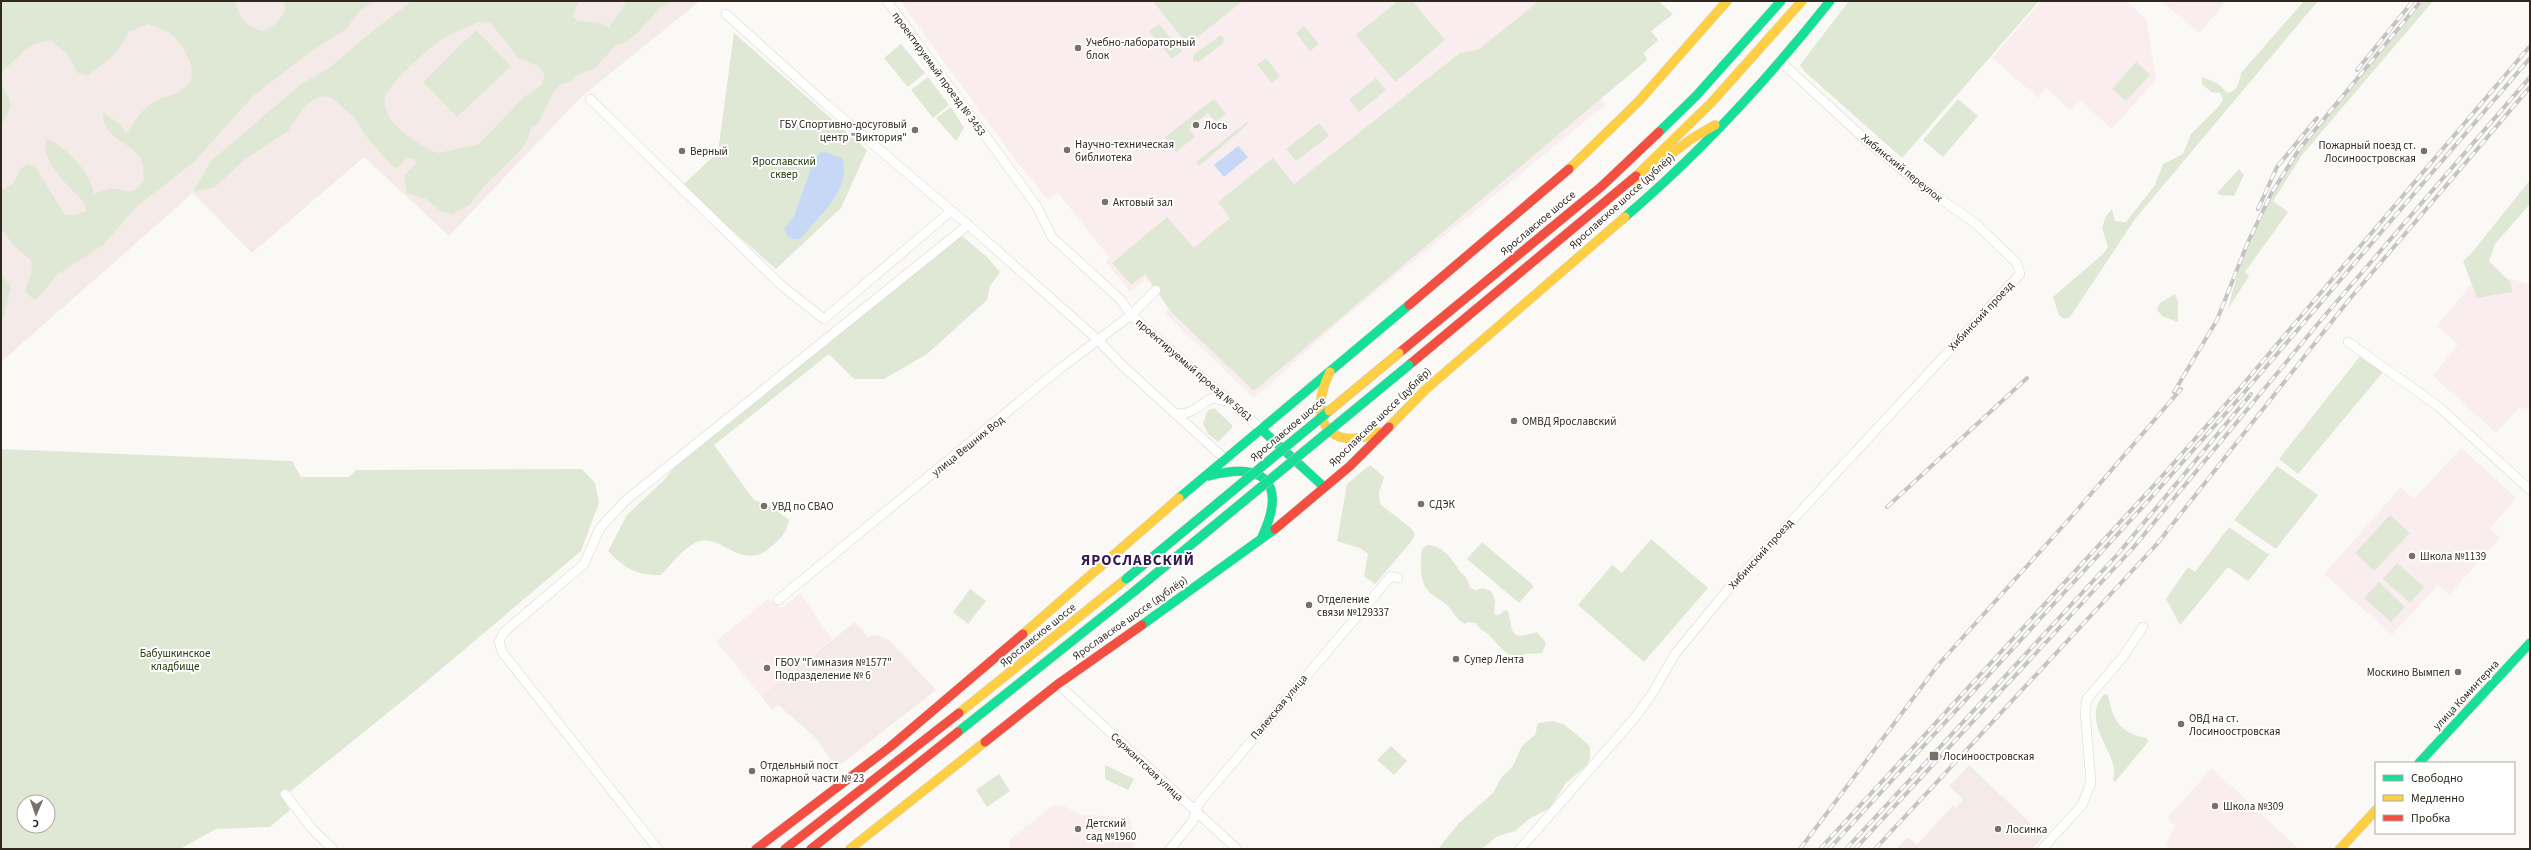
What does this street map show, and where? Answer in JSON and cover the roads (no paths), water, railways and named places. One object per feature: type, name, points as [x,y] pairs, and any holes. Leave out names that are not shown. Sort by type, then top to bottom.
[{"type":"street","name":"проектируемый проезд № 3453","points":[[887,1],[992,146]]},
{"type":"street","name":"Ярославское шоссе","points":[[785,849],[889,769],[1126,579],[1602,186],[1696,96],[1781,1]]},
{"type":"street","points":[[811,849],[1136,590],[1612,197],[1706,109],[1766,44],[1802,1]]},
{"type":"street","name":"Ярославское шоссе (дублёр)","points":[[850,849],[1058,684],[1259,542],[1350,466],[1385,429],[1466,352],[1632,211],[1735,113],[1781,62],[1830,1]]},
{"type":"street","points":[[756,849],[832,793],[1014,643],[1200,479],[1554,183],[1603,139],[1722,3]]},
{"type":"street","points":[[726,14],[827,106],[968,225],[1097,339],[1174,413],[1225,459]]},
{"type":"street","name":"Хибинский переулок","points":[[1781,62],[1868,142],[1922,186],[1975,223],[2017,263],[2020,274]]},
{"type":"street","points":[[590,99],[770,275],[824,319],[951,211]]},
{"type":"street","points":[[1612,197],[1646,176],[1690,139],[1735,113]]},
{"type":"street","name":"проектируемый проезд № 5061","points":[[992,146],[1036,205],[1052,237],[1121,300],[1131,315],[1261,429]]},
{"type":"street","points":[[658,849],[502,652],[499,642],[504,632],[584,564],[600,528],[625,501],[968,225]]},
{"type":"street","name":"Хибинский проезд","points":[[1520,849],[1633,720],[1652,694],[1675,654],[1725,593],[2020,274]]},
{"type":"street","name":"улица Вешних Вод","points":[[778,600],[1097,339],[1131,315],[1156,290]]},
{"type":"street","points":[[2348,342],[2438,406],[2530,490]]},
{"type":"street","points":[[1335,365],[1328,374],[1319,399],[1319,416],[1324,424],[1334,434],[1352,440],[1365,439],[1385,429]]},
{"type":"street","points":[[1174,413],[1180,415],[1190,412],[1211,398],[1230,402]]},
{"type":"street","points":[[1261,429],[1324,487]]},
{"type":"street","points":[[1200,479],[1228,469],[1252,470],[1262,474],[1268,482],[1273,509],[1269,524],[1259,542]]},
{"type":"street","name":"Палехская улица","points":[[1170,849],[1193,822],[1199,803],[1368,602],[1391,576],[1398,578]]},
{"type":"street","points":[[2042,849],[2082,805],[2091,783],[2085,712],[2087,699],[2122,658],[2143,627]]},
{"type":"street","name":"улица Коминтерна","points":[[2420,762],[2530,643]]},
{"type":"street","name":"Сержантская улица","points":[[1058,684],[1237,849]]},
{"type":"street","points":[[832,793],[889,769]]},
{"type":"street","points":[[285,794],[314,831],[333,849]]},
{"type":"street","points":[[2340,849],[2375,811]]},
{"type":"water","points":[[1238,146],[1248,157],[1224,177],[1214,165]]},
{"type":"water","points":[[826,152],[843,159],[844,171],[842,181],[832,201],[803,236],[798,239],[792,239],[787,235],[784,229],[794,216],[815,158],[820,153]]},
{"type":"railway","points":[[2357,70],[2413,1]]},
{"type":"railway","points":[[2174,392],[2217,320],[2248,242],[2272,192],[2300,148],[2421,1]]},
{"type":"railway","points":[[1820,849],[2156,483],[2240,388],[2530,46]]},
{"type":"railway","points":[[1829,849],[2149,500],[2242,395],[2530,58]]},
{"type":"railway","points":[[1855,849],[2133,548],[2321,320],[2530,77]]},
{"type":"railway","points":[[1875,849],[2157,544],[2348,301],[2530,87]]},
{"type":"railway","points":[[2258,209],[2277,167],[2317,118]]},
{"type":"railway","points":[[1887,507],[2027,378]]},
{"type":"railway","points":[[1800,849],[1938,665],[2072,516],[2181,389]]},
{"type":"railway","points":[[1846,849],[2117,555],[2251,394]]},
{"type":"place","name":"Учебно-лабораторный блок","points":[[1078,48]]},
{"type":"place","name":"Лось","points":[[1196,125]]},
{"type":"place","name":"ГБУ Спортивно-досуговый центр \"Виктория\"","points":[[915,130]]},
{"type":"place","name":"Научно-техническая библиотека","points":[[1067,150]]},
{"type":"place","name":"Верный","points":[[682,151]]},
{"type":"place","name":"Пожарный поезд ст. Лосиноостровская","points":[[2424,151]]},
{"type":"place","name":"Актовый зал","points":[[1105,202]]},
{"type":"place","name":"ОМВД Ярославский","points":[[1514,421]]},
{"type":"place","name":"СДЭК","points":[[1421,504]]},
{"type":"place","name":"УВД по СВАО","points":[[764,506]]},
{"type":"place","name":"Школа №1139","points":[[2412,556]]},
{"type":"place","name":"Отделение связи №129337","points":[[1309,605]]},
{"type":"place","name":"Супер Лента","points":[[1456,659]]},
{"type":"place","name":"ГБОУ \"Гимназия №1577\" Подразделение № 6","points":[[767,668]]},
{"type":"place","name":"Москино Вымпел","points":[[2458,672]]},
{"type":"place","name":"ОВД на ст. Лосиноостровская","points":[[2181,724]]},
{"type":"place","name":"Лосиноостровская","points":[[1934,756]]},
{"type":"place","name":"Отдельный пост пожарной части № 23","points":[[752,771]]},
{"type":"place","name":"Школа №309","points":[[2215,806]]},
{"type":"place","name":"Детский сад №1960","points":[[1078,829]]},
{"type":"place","name":"Лосинка","points":[[1998,829]]},
{"type":"district","name":"ЯРОСЛАВСКИЙ","points":[[1138,560]]},
{"type":"park label","name":"Ярославский сквер","points":[[784,167]]},
{"type":"park label","name":"Бабушкинское кладбище","points":[[175,659]]}]
